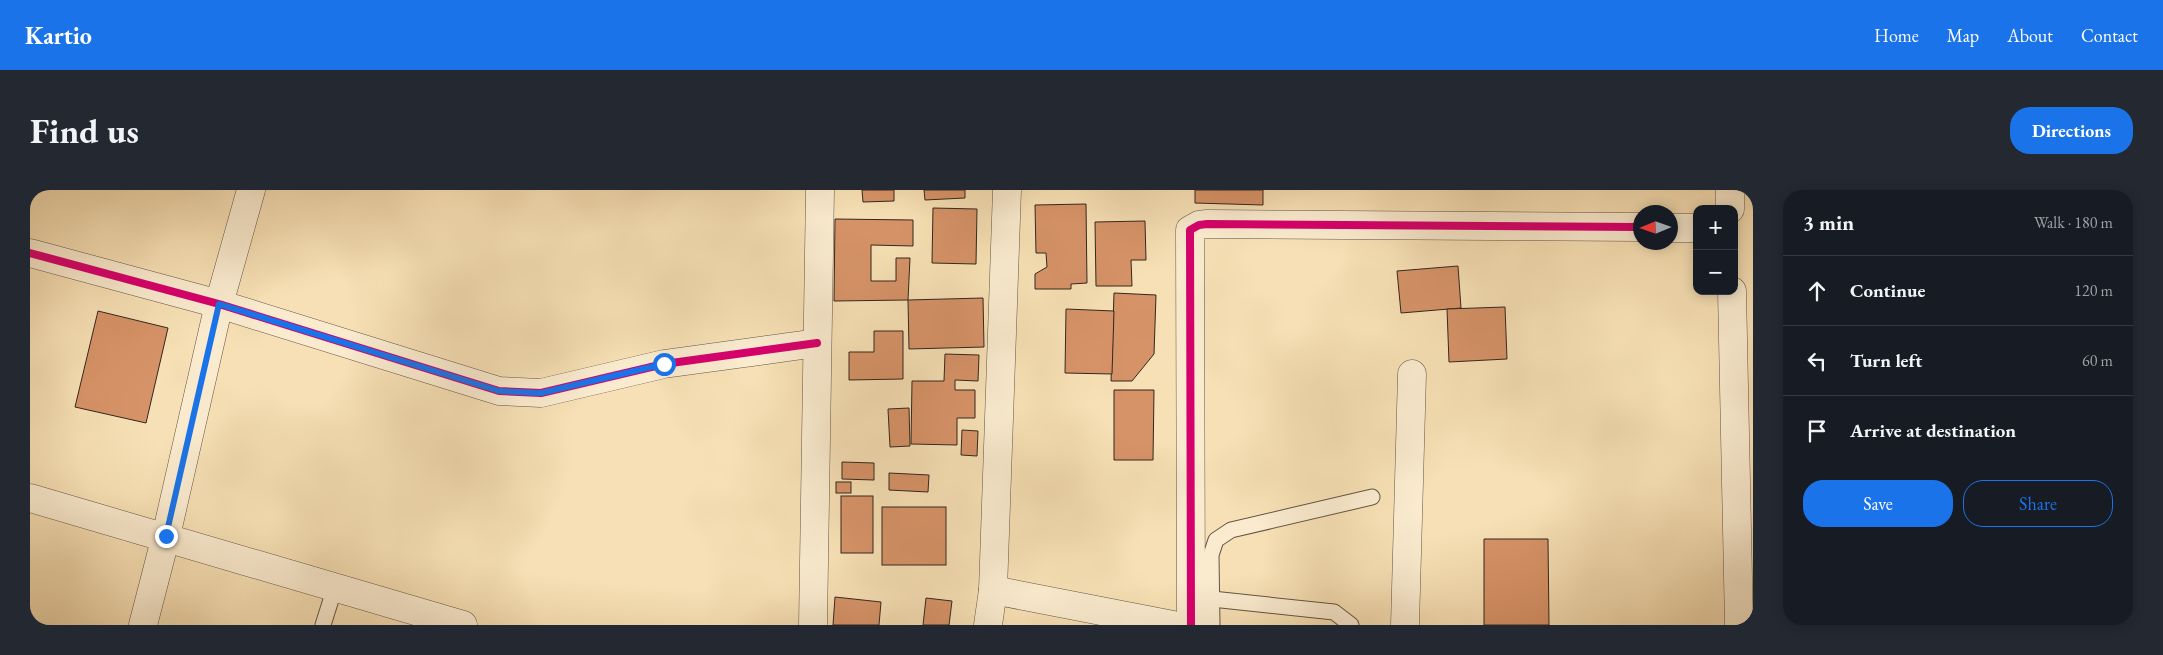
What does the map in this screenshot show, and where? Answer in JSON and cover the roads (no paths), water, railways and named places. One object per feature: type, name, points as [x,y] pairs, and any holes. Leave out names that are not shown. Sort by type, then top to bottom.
[{"type":"street","points":[[143,625],[166,536],[219,304],[251,190]]},
{"type":"street","points":[[813,625],[820,190]]},
{"type":"street","points":[[988,625],[993,590],[1007,190]]},
{"type":"street","points":[[1730,190],[1730,205]]},
{"type":"street","points":[[1191,625],[1190,230],[1199,225],[1207,224],[1633,227]]},
{"type":"street","points":[[1678,228],[1693,228]]},
{"type":"street","points":[[30,253],[219,304],[499,391],[541,393],[664,364],[817,344]]},
{"type":"street","points":[[1732,295],[1739,625]]},
{"type":"street","points":[[1405,625],[1412,374]]},
{"type":"street","points":[[30,498],[166,536],[463,625]]},
{"type":"street","points":[[993,590],[1173,625]]},
{"type":"lane","points":[[1212,625],[1211,555],[1216,540],[1231,530],[1372,497]]},
{"type":"lane","points":[[322,625],[335,587]]},
{"type":"lane","points":[[1212,598],[1334,612],[1351,625]]}]
